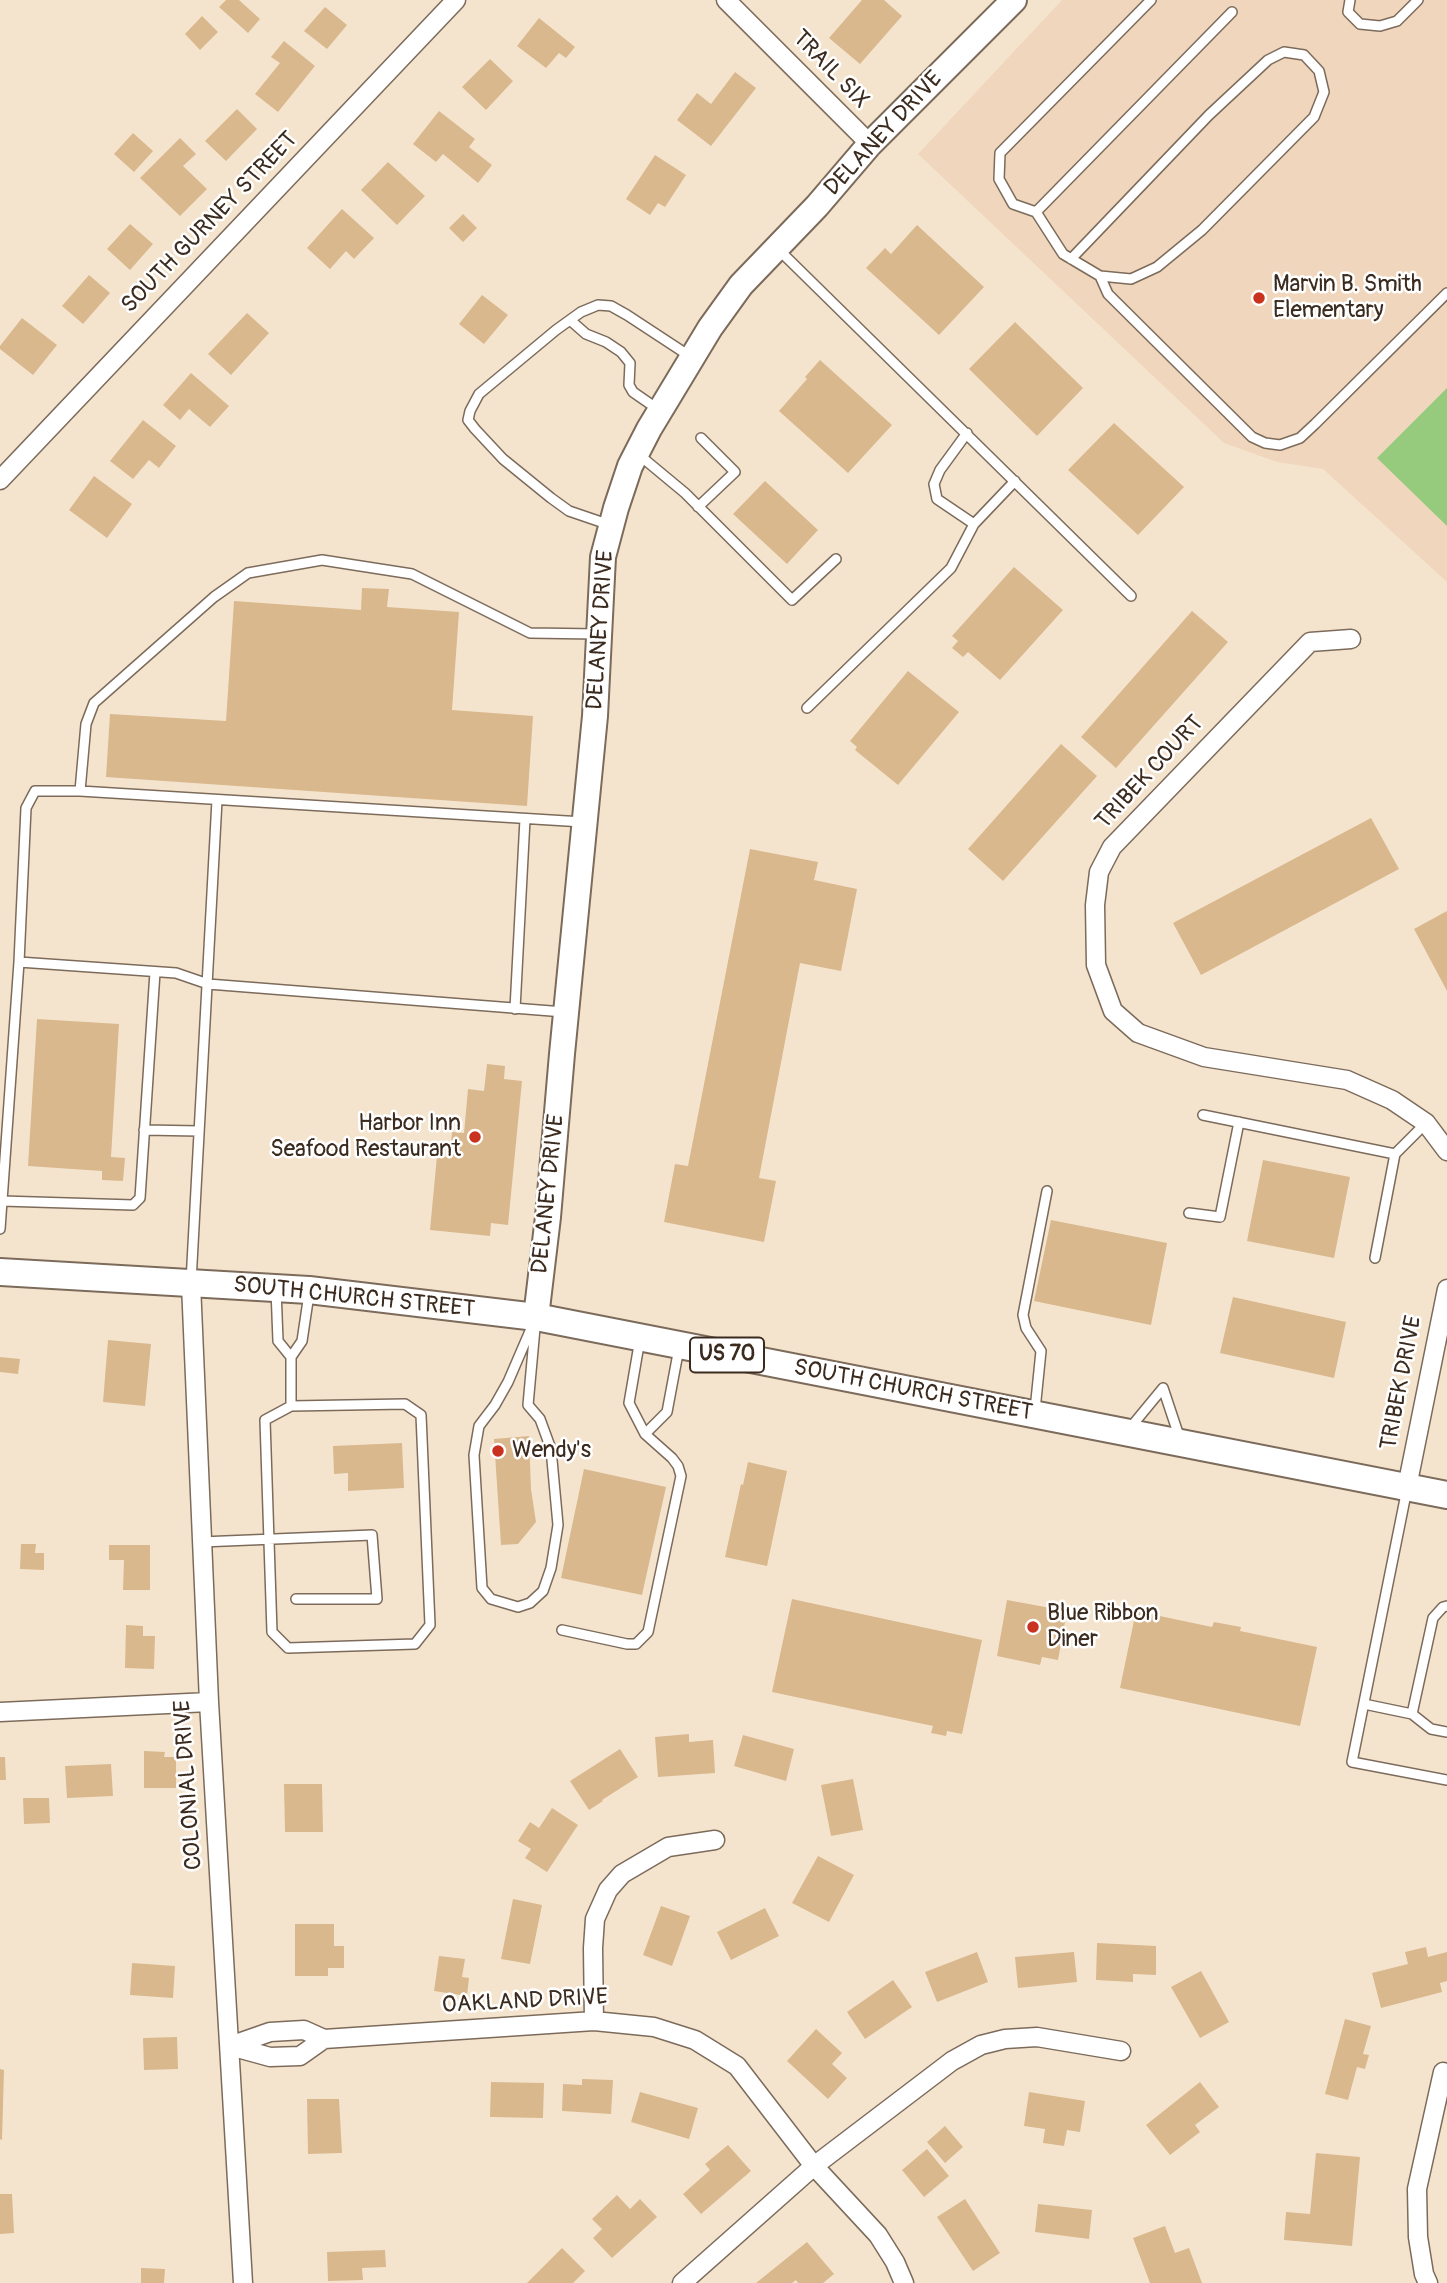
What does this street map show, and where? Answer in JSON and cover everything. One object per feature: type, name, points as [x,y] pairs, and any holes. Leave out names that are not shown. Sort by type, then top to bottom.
[{"type":"main road","name":"SOUTH CHURCH STREET","points":[[0,1272],[276,1287],[536,1317],[1447,1495]]},
{"type":"street","name":"SOUTH GURNEY STREET","points":[[0,480],[456,0]]},
{"type":"street","name":"TRAIL SIX","points":[[726,0],[870,144]]},
{"type":"street","name":"DELANEY DRIVE","points":[[536,1317],[548,1217],[595,716],[603,557],[629,466],[692,357],[741,285],[817,206],[870,144],[1014,0]]},
{"type":"street","name":"TRIBEK COURT","points":[[1350,639],[1310,642],[1112,847],[1099,872],[1095,905],[1096,965],[1113,1011],[1138,1033],[1204,1058],[1347,1080],[1392,1100],[1426,1123],[1447,1151]]},
{"type":"street","name":"COLONIAL DRIVE","points":[[191,1284],[209,1702],[243,2283]]},
{"type":"street","name":"TRIBEK DRIVE","points":[[1407,1487],[1443,1323],[1447,1289]]},
{"type":"street","points":[[0,1712],[209,1702]]},
{"type":"street","points":[[594,2021],[595,1919],[608,1890],[622,1874],[667,1847],[715,1840]]},
{"type":"street","name":"OAKLAND DRIVE","points":[[230,2046],[270,2032],[303,2030],[324,2039],[594,2021],[654,2027],[695,2040],[737,2066],[814,2166],[878,2235],[904,2283]]},
{"type":"street","points":[[682,2283],[814,2166],[952,2061],[981,2045],[1005,2039],[1037,2037],[1121,2051]]},
{"type":"street","name":"OAKLAND DRIVE","points":[[230,2046],[270,2057],[300,2056],[324,2039]]},
{"type":"street","points":[[1428,2283],[1418,2237],[1417,2189],[1443,2072]]},
{"type":"lane","points":[[1350,0],[1348,12],[1360,24],[1380,26],[1397,21],[1418,0]]},
{"type":"lane","points":[[1071,259],[1209,115],[1268,60],[1284,52],[1304,55],[1319,71],[1324,92],[1314,117],[1202,230],[1157,267],[1131,279],[1100,276],[1071,259],[1063,254],[1036,212],[1013,204],[999,179],[1000,153],[1146,2]]},
{"type":"lane","points":[[1036,212],[1232,12]]},
{"type":"lane","points":[[777,247],[1131,596]]},
{"type":"lane","points":[[1100,276],[1108,294],[1252,437],[1265,443],[1280,445],[1300,438],[1447,293]]},
{"type":"lane","points":[[611,526],[569,511],[503,459],[468,420],[479,394],[570,320],[598,305],[611,306],[692,357]]},
{"type":"lane","points":[[570,320],[586,334],[621,352],[630,363],[629,385],[634,392],[660,411]]},
{"type":"lane","points":[[967,433],[940,470],[934,484],[937,499],[974,524]]},
{"type":"lane","points":[[698,507],[735,472],[701,439]]},
{"type":"lane","points":[[637,453],[698,507],[792,600],[836,559]]},
{"type":"lane","points":[[807,708],[951,568],[974,524],[1014,481]]},
{"type":"lane","points":[[80,791],[86,724],[94,703],[214,597],[248,573],[322,560],[412,574],[530,633],[599,634]]},
{"type":"lane","points":[[0,1229],[19,962],[26,808],[35,791],[80,791],[585,822]]},
{"type":"lane","points":[[191,1284],[217,800]]},
{"type":"lane","points":[[515,1009],[525,819]]},
{"type":"lane","points":[[19,962],[176,973],[208,984],[566,1013]]},
{"type":"lane","points":[[2,1201],[133,1205],[140,1198],[155,972]]},
{"type":"lane","points":[[1203,1115],[1395,1154]]},
{"type":"lane","points":[[1189,1213],[1220,1217],[1238,1122]]},
{"type":"lane","points":[[1375,1258],[1395,1154],[1426,1123]]},
{"type":"lane","points":[[145,1130],[199,1130]]},
{"type":"lane","points":[[1034,1415],[1041,1351],[1026,1328],[1023,1315],[1047,1191]]},
{"type":"lane","points":[[276,1287],[278,1341],[291,1357]]},
{"type":"lane","points":[[290,1406],[291,1357],[302,1341],[309,1290]]},
{"type":"lane","points":[[536,1317],[528,1405],[540,1419],[551,1449],[558,1525],[551,1567],[543,1591],[530,1603],[518,1607],[491,1599],[482,1588],[474,1455],[479,1426],[508,1382],[536,1317]]},
{"type":"lane","points":[[562,1630],[627,1644],[636,1644],[648,1632],[681,1476],[672,1458],[645,1434],[629,1403],[641,1338]]},
{"type":"lane","points":[[645,1434],[667,1412],[680,1346]]},
{"type":"lane","points":[[1125,1433],[1163,1388],[1181,1444]]},
{"type":"lane","points":[[405,1404],[421,1415],[430,1625],[415,1644],[288,1648],[272,1632],[265,1420],[290,1406],[405,1404]]},
{"type":"lane","points":[[1407,1487],[1352,1762],[1447,1780]]},
{"type":"lane","points":[[201,1542],[372,1535],[377,1599],[296,1599]]},
{"type":"lane","points":[[1412,1714],[1433,1618],[1447,1606]]},
{"type":"lane","points":[[1364,1704],[1412,1714],[1432,1729],[1447,1732]]},
{"type":"shaded area","name":"Marvin B. Smith Elementary","points":[[1062,0],[1447,0],[1447,582],[1323,469],[1277,462],[1224,443],[918,154]]},
{"type":"green space","points":[[1447,388],[1447,526],[1377,458]]},
{"type":"building","points":[[226,0],[239,0],[260,19],[248,33],[219,7]]},
{"type":"building","points":[[862,0],[884,0],[902,16],[860,64],[829,38]]},
{"type":"building","points":[[325,7],[347,25],[327,49],[304,31]]},
{"type":"building","points":[[202,16],[218,32],[200,50],[185,34]]},
{"type":"building","points":[[539,18],[575,47],[566,58],[559,53],[546,68],[517,46]]},
{"type":"building","points":[[284,41],[315,66],[278,112],[255,94],[280,63],[271,57]]},
{"type":"building","points":[[490,59],[513,81],[486,110],[462,87]]},
{"type":"building","points":[[735,72],[756,88],[711,146],[677,120],[697,93],[711,104]]},
{"type":"building","points":[[237,109],[257,129],[226,161],[205,141]]},
{"type":"building","points":[[439,111],[475,139],[469,147],[492,165],[478,183],[443,154],[436,162],[413,144]]},
{"type":"building","points":[[133,133],[153,151],[134,172],[114,154]]},
{"type":"building","points":[[180,138],[196,154],[183,166],[207,189],[180,216],[140,178]]},
{"type":"building","points":[[655,155],[686,175],[665,207],[658,203],[650,215],[626,199]]},
{"type":"building","points":[[388,162],[425,196],[397,225],[361,190]]},
{"type":"building","points":[[342,209],[374,238],[354,259],[346,251],[330,269],[307,248]]},
{"type":"building","points":[[463,214],[477,228],[463,242],[449,228]]},
{"type":"building","points":[[130,224],[153,244],[130,270],[107,249]]},
{"type":"building","points":[[917,225],[984,287],[939,335],[866,268],[885,248],[891,254]]},
{"type":"building","points":[[89,275],[110,293],[83,324],[62,306]]},
{"type":"building","points":[[482,295],[508,315],[484,344],[459,324]]},
{"type":"building","points":[[247,313],[269,333],[231,375],[208,354]]},
{"type":"building","points":[[22,318],[57,345],[33,375],[0,349]]},
{"type":"building","points":[[1015,322],[1083,388],[1037,436],[969,369]]},
{"type":"building","points":[[820,360],[892,425],[848,473],[779,411]]},
{"type":"building","points":[[191,373],[229,406],[210,427],[189,409],[180,420],[163,405]]},
{"type":"building","points":[[143,420],[176,446],[159,468],[149,460],[133,479],[110,461]]},
{"type":"building","points":[[1114,423],[1184,487],[1138,535],[1068,470]]},
{"type":"building","points":[[94,476],[132,504],[107,538],[69,510]]},
{"type":"building","points":[[765,481],[818,530],[787,564],[733,514]]},
{"type":"building","points":[[1014,567],[1063,610],[1000,680],[968,652],[963,657],[952,648],[958,641],[952,636]]},
{"type":"building","points":[[362,588],[389,589],[387,607],[459,612],[452,710],[533,716],[527,806],[106,777],[110,714],[226,721],[234,601],[361,610]]},
{"type":"building","points":[[1192,611],[1228,642],[1116,768],[1081,737]]},
{"type":"building","points":[[908,671],[959,712],[898,785],[855,750],[857,747],[850,741]]},
{"type":"building","points":[[1061,744],[1097,776],[1003,881],[968,849]]},
{"type":"building","points":[[1371,818],[1399,869],[1201,975],[1173,923]]},
{"type":"building","points":[[750,849],[818,862],[814,880],[857,889],[841,971],[800,963],[759,1178],[776,1181],[764,1242],[664,1222],[675,1164],[688,1166]]},
{"type":"building","points":[[1447,911],[1447,991],[1414,929]]},
{"type":"building","points":[[37,1019],[119,1024],[111,1157],[125,1158],[123,1181],[102,1180],[102,1171],[28,1166]]},
{"type":"building","points":[[487,1064],[505,1066],[504,1079],[522,1081],[508,1225],[491,1223],[490,1236],[430,1230],[437,1156],[450,1157],[452,1132],[464,1133],[468,1089],[484,1091]]},
{"type":"building","points":[[1263,1160],[1350,1177],[1334,1258],[1247,1241]]},
{"type":"building","points":[[1051,1220],[1167,1243],[1151,1325],[1034,1301]]},
{"type":"building","points":[[1233,1297],[1346,1322],[1334,1378],[1220,1353]]},
{"type":"building","points":[[108,1340],[151,1344],[145,1406],[103,1402]]},
{"type":"building","points":[[0,1357],[20,1359],[18,1374],[0,1372]]},
{"type":"building","points":[[529,1436],[531,1489],[536,1522],[518,1544],[501,1545],[494,1439]]},
{"type":"building","points":[[402,1443],[404,1488],[348,1491],[348,1473],[334,1474],[333,1446]]},
{"type":"building","points":[[748,1462],[787,1471],[767,1566],[725,1557]]},
{"type":"building","points":[[584,1469],[666,1487],[642,1595],[561,1578]]},
{"type":"building","points":[[21,1544],[36,1544],[35,1553],[44,1553],[44,1570],[20,1569]]},
{"type":"building","points":[[109,1545],[150,1545],[150,1590],[123,1590],[124,1560],[109,1560]]},
{"type":"building","points":[[792,1599],[982,1640],[962,1734],[947,1731],[946,1736],[931,1733],[933,1726],[772,1692]]},
{"type":"building","name":"Blue Ribbon Diner","points":[[1007,1600],[1067,1611],[1058,1660],[1042,1657],[1040,1665],[997,1656]]},
{"type":"building","points":[[1136,1611],[1212,1627],[1214,1622],[1241,1627],[1240,1631],[1317,1647],[1300,1726],[1120,1688]]},
{"type":"building","points":[[126,1625],[143,1626],[143,1636],[155,1636],[154,1669],[125,1668]]},
{"type":"building","points":[[689,1734],[689,1742],[713,1740],[715,1773],[658,1777],[655,1737]]},
{"type":"building","points":[[743,1735],[794,1749],[786,1781],[734,1766]]},
{"type":"building","points":[[620,1749],[638,1777],[589,1810],[570,1781]]},
{"type":"building","points":[[144,1751],[165,1752],[164,1757],[176,1757],[176,1788],[144,1788]]},
{"type":"building","points":[[0,1757],[5,1757],[6,1780],[0,1780]]},
{"type":"building","points":[[111,1764],[113,1796],[67,1798],[65,1766]]},
{"type":"building","points":[[853,1779],[863,1830],[831,1836],[821,1785]]},
{"type":"building","points":[[284,1784],[322,1784],[323,1832],[285,1832]]},
{"type":"building","points":[[23,1798],[49,1798],[50,1823],[24,1824]]},
{"type":"building","points":[[552,1808],[578,1825],[547,1872],[525,1858],[531,1849],[518,1841],[530,1822],[539,1828]]},
{"type":"building","points":[[818,1856],[854,1875],[829,1922],[792,1903]]},
{"type":"building","points":[[513,1899],[542,1905],[530,1964],[501,1959]]},
{"type":"building","points":[[661,1906],[690,1916],[672,1966],[643,1955]]},
{"type":"building","points":[[765,1908],[779,1936],[731,1960],[717,1932]]},
{"type":"building","points":[[295,1924],[334,1924],[334,1946],[344,1946],[344,1968],[328,1968],[328,1976],[295,1976]]},
{"type":"building","points":[[1097,1943],[1156,1946],[1156,1975],[1133,1974],[1133,1982],[1096,1980]]},
{"type":"building","points":[[1426,1947],[1428,1957],[1447,1952],[1447,1981],[1440,1983],[1442,1992],[1381,2008],[1372,1973],[1408,1964],[1405,1952]]},
{"type":"building","points":[[977,1952],[988,1982],[937,2002],[925,1972]]},
{"type":"building","points":[[1074,1952],[1077,1982],[1018,1988],[1015,1957]]},
{"type":"building","points":[[439,1956],[465,1959],[462,1977],[469,1978],[467,1996],[434,1991]]},
{"type":"building","points":[[132,1963],[175,1966],[173,1998],[130,1995]]},
{"type":"building","points":[[1201,1971],[1229,2022],[1200,2038],[1171,1987]]},
{"type":"building","points":[[893,1980],[912,2007],[865,2039],[847,2012]]},
{"type":"building","points":[[1345,2019],[1371,2026],[1363,2054],[1369,2055],[1365,2069],[1357,2067],[1348,2100],[1325,2094]]},
{"type":"building","points":[[816,2029],[842,2053],[832,2064],[847,2078],[828,2099],[787,2061]]},
{"type":"building","points":[[177,2037],[178,2069],[144,2070],[143,2038]]},
{"type":"building","points":[[0,2069],[4,2070],[2,2140],[0,2139]]},
{"type":"building","points":[[582,2079],[613,2080],[611,2114],[562,2111],[563,2084],[582,2085]]},
{"type":"building","points":[[491,2082],[544,2083],[543,2118],[490,2117]]},
{"type":"building","points":[[1200,2082],[1219,2107],[1195,2125],[1200,2132],[1170,2155],[1146,2125]]},
{"type":"building","points":[[640,2092],[698,2108],[689,2139],[631,2122]]},
{"type":"building","points":[[1029,2092],[1085,2101],[1080,2132],[1067,2130],[1064,2146],[1043,2143],[1045,2129],[1024,2126]]},
{"type":"building","points":[[307,2099],[339,2099],[342,2153],[308,2154]]},
{"type":"building","points":[[945,2126],[963,2147],[945,2163],[927,2142]]},
{"type":"building","points":[[728,2145],[751,2171],[701,2214],[683,2194],[710,2170],[705,2164]]},
{"type":"building","points":[[927,2149],[949,2176],[924,2197],[902,2170]]},
{"type":"building","points":[[1316,2153],[1360,2157],[1352,2246],[1284,2240],[1286,2212],[1310,2214]]},
{"type":"building","points":[[0,2194],[12,2194],[14,2233],[0,2234]]},
{"type":"building","points":[[617,2195],[630,2209],[640,2199],[657,2217],[612,2258],[593,2238],[602,2229],[592,2219]]},
{"type":"building","points":[[965,2199],[1000,2253],[973,2271],[937,2217]]},
{"type":"building","points":[[1038,2204],[1092,2210],[1089,2239],[1035,2232]]},
{"type":"building","points":[[1165,2226],[1175,2253],[1189,2248],[1202,2283],[1150,2283],[1133,2238]]},
{"type":"building","points":[[807,2242],[834,2274],[823,2283],[798,2283],[796,2280],[792,2283],[756,2283]]},
{"type":"building","points":[[562,2248],[585,2271],[573,2283],[527,2283]]},
{"type":"building","points":[[385,2250],[386,2267],[362,2268],[363,2280],[328,2281],[327,2252]]},
{"type":"building","points":[[141,2268],[165,2269],[164,2283],[141,2283]]},
{"type":"place","name":"Marvin B. Smith Elementary","points":[[1259,298]]},
{"type":"place","name":"Harbor Inn Seafood Restaurant","points":[[475,1137]]},
{"type":"place","name":"Wendy's","points":[[498,1451]]},
{"type":"place","name":"Blue Ribbon Diner","points":[[1033,1627]]}]
